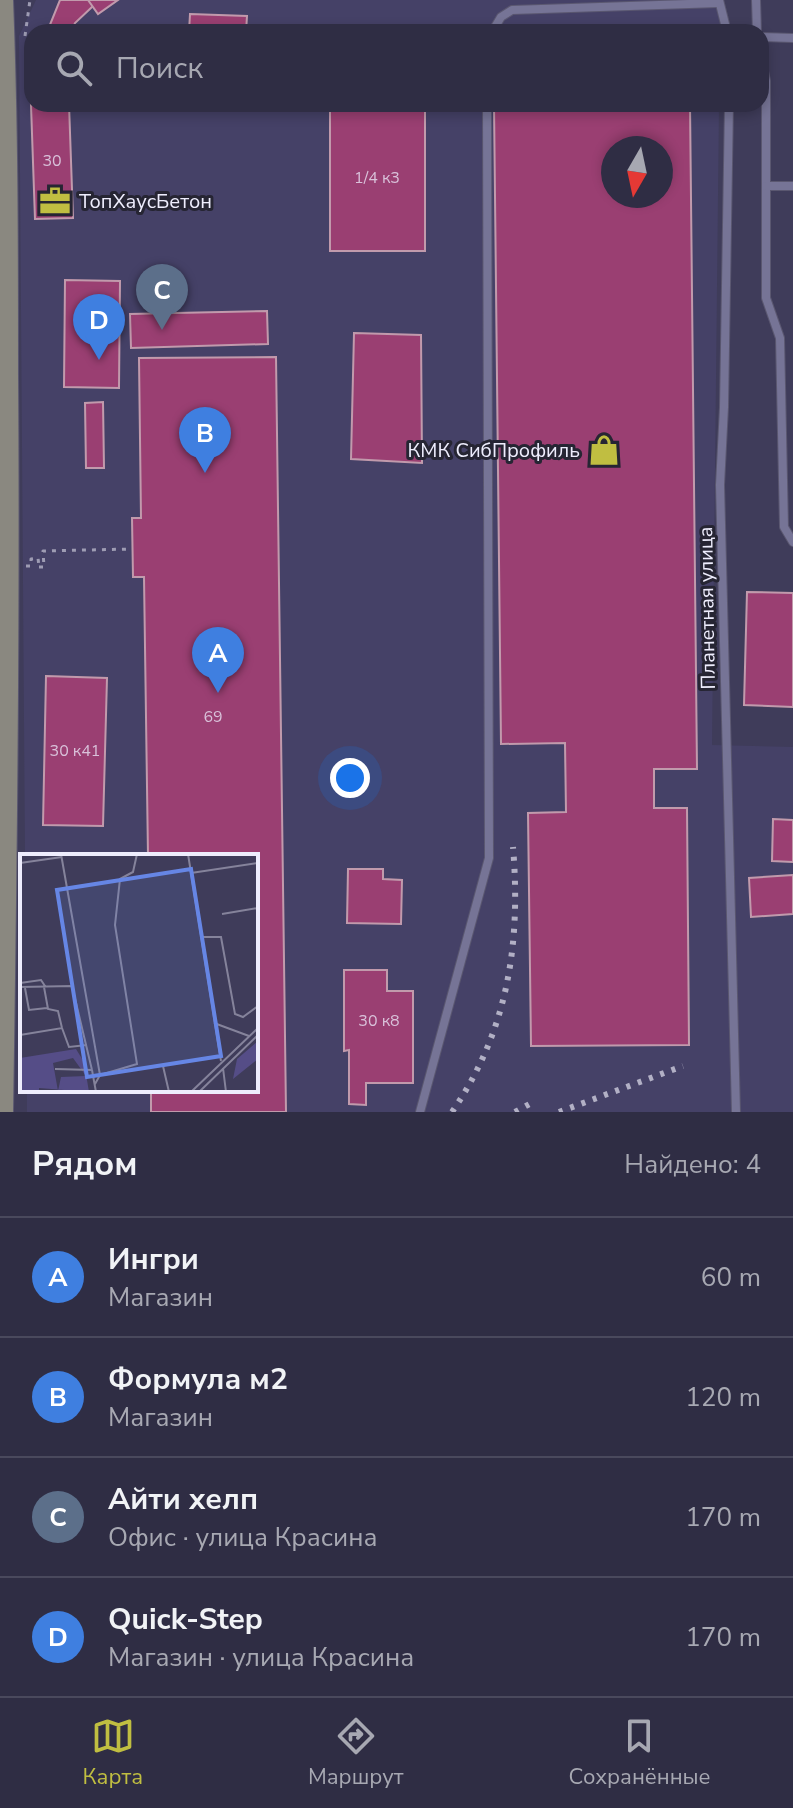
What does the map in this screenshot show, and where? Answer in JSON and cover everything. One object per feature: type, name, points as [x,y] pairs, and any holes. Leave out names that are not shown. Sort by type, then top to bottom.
[{"type":"street","points":[[3,0],[7,998],[3,1112]]},
{"type":"lane","points":[[756,0],[757,24]]},
{"type":"lane","points":[[497,24],[512,10],[526,8],[718,1],[726,24]]},
{"type":"lane","points":[[769,37],[793,38]]},
{"type":"lane","points":[[420,1112],[489,858],[487,112]]},
{"type":"lane","name":"Планетная улица","points":[[729,112],[720,485],[736,1112]]},
{"type":"lane","points":[[766,112],[766,298],[780,338],[784,527],[793,542]]},
{"type":"lane","points":[[766,186],[793,186]]},
{"type":"path","points":[[30,0],[30,6]]},
{"type":"path","points":[[31,566],[31,559],[38,558],[39,567],[44,567],[43,551],[132,549]]},
{"type":"shaded area","points":[[36,0],[720,0],[720,24],[25,24]]},
{"type":"shaded area","points":[[24,25],[24,112],[719,112],[712,745],[793,747],[793,1112],[27,1112],[27,1092],[258,1092],[258,854],[25,854],[19,36]]},
{"type":"building","points":[[60,0],[89,0],[93,6],[75,24],[50,24]]},
{"type":"building","points":[[88,0],[118,0],[98,14]]},
{"type":"building","points":[[190,14],[247,16],[246,24],[189,24]]},
{"type":"building","points":[[31,112],[69,112],[73,218],[35,219]]},
{"type":"building","points":[[330,112],[425,112],[425,251],[330,251]]},
{"type":"building","points":[[494,112],[690,112],[697,769],[654,769],[654,808],[687,808],[689,1045],[531,1046],[528,813],[566,812],[565,743],[501,744]]},
{"type":"building","points":[[65,280],[120,281],[119,388],[64,387]]},
{"type":"building","points":[[267,311],[268,344],[131,348],[130,314]]},
{"type":"building","points":[[354,333],[421,335],[422,463],[351,459]]},
{"type":"building","points":[[276,357],[286,1112],[151,1112],[151,1092],[258,1092],[258,854],[148,854],[144,577],[133,577],[132,518],[141,518],[139,358]]},
{"type":"building","points":[[103,402],[104,468],[86,468],[85,403]]},
{"type":"building","points":[[747,592],[793,593],[793,707],[744,705]]},
{"type":"building","points":[[46,676],[107,678],[103,826],[43,825]]},
{"type":"building","points":[[773,819],[793,820],[793,862],[772,861]]},
{"type":"building","points":[[348,869],[383,869],[383,879],[402,880],[401,924],[347,923]]},
{"type":"building","points":[[793,875],[793,914],[751,917],[749,878]]},
{"type":"building","points":[[344,970],[387,970],[387,991],[413,991],[413,1083],[366,1083],[366,1105],[349,1104],[349,1050],[344,1051]]},
{"type":"railway","points":[[452,1112],[486,1050],[506,985],[515,918],[513,847]]},
{"type":"railway","points":[[559,1112],[683,1066]]},
{"type":"railway","points":[[515,1112],[535,1101]]},
{"type":"place","name":"ТопХаусБетон","points":[[55,201]]},
{"type":"place","name":"Айти хелп","points":[[162,330]]},
{"type":"place","name":"Quick-Step","points":[[99,360]]},
{"type":"place","name":"КМК СибПрофиль","points":[[604,450]]},
{"type":"place","name":"Формула м2","points":[[205,473]]},
{"type":"place","name":"Ингри","points":[[218,693]]}]
